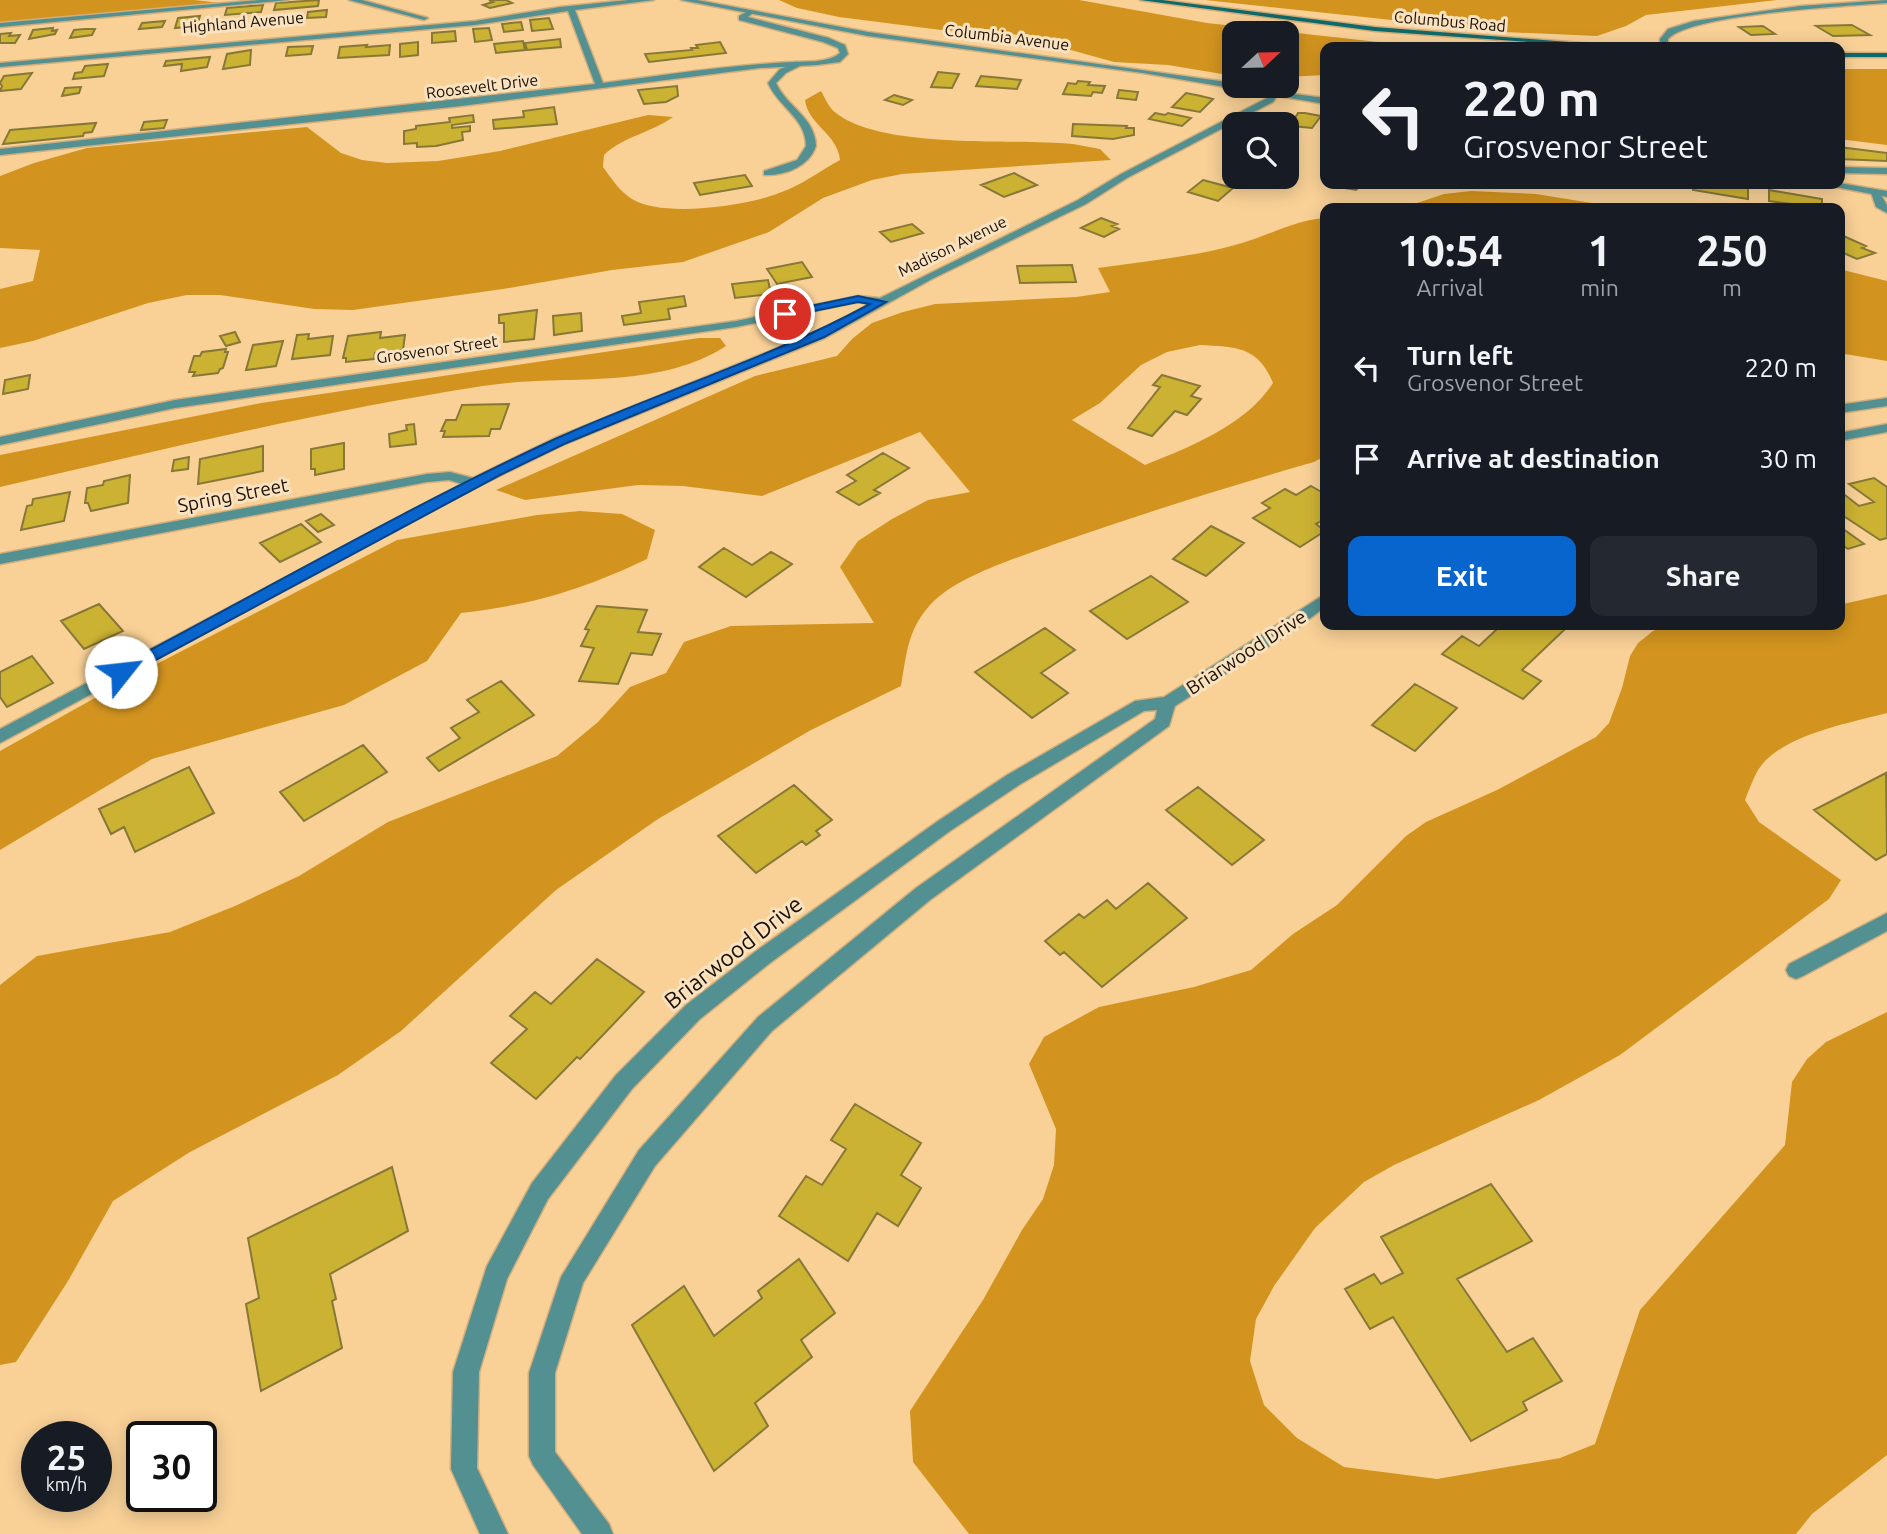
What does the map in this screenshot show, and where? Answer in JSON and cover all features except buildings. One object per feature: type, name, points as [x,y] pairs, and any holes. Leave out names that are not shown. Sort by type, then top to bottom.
[{"type":"main road","name":"Columbus Road","points":[[1144,0],[1375,29],[1558,42]]},
{"type":"main road","points":[[1845,55],[1887,55]]},
{"type":"street","points":[[0,25],[284,0]]},
{"type":"street","points":[[353,0],[424,18]]},
{"type":"street","name":"Highland Avenue","points":[[0,65],[475,23],[650,0]]},
{"type":"street","name":"Columbia Avenue","points":[[685,0],[868,34],[1222,84]]},
{"type":"street","points":[[1664,42],[1671,31],[1694,23],[1812,7],[1887,1]]},
{"type":"street","points":[[571,9],[600,86]]},
{"type":"street","name":"Highland Avenue","points":[[86,56],[126,48],[424,18],[571,9]]},
{"type":"street","name":"Roosevelt Drive","points":[[0,152],[760,66],[837,60],[842,57],[842,47],[826,40],[743,18],[750,12]]},
{"type":"street","points":[[767,173],[793,166],[808,156],[810,150],[812,137],[807,126],[776,94],[772,83],[783,71],[800,64]]},
{"type":"street","name":"Columbia Avenue","points":[[1299,97],[1320,100]]},
{"type":"street","name":"Madison Avenue","points":[[0,737],[474,483],[560,442],[821,335],[881,302],[1083,202],[1124,176],[1271,98]]},
{"type":"street","points":[[1845,170],[1887,171]]},
{"type":"street","points":[[1845,187],[1887,194]]},
{"type":"street","points":[[1874,192],[1885,209],[1880,216],[1887,222]]},
{"type":"street","name":"Grosvenor Street","points":[[0,441],[175,404],[736,324],[858,299],[881,302]]},
{"type":"street","points":[[1845,408],[1887,402]]},
{"type":"street","points":[[1845,436],[1887,428]]},
{"type":"street","name":"Spring Street","points":[[0,559],[427,478],[450,476],[474,483]]},
{"type":"street","name":"Briarwood Drive","points":[[494,1534],[464,1469],[466,1372],[496,1275],[540,1191],[625,1082],[693,1012],[763,957],[944,826],[1013,780],[1140,705],[1167,704],[1320,603]]},
{"type":"street","name":"Briarwood Drive","points":[[599,1534],[542,1456],[542,1373],[573,1277],[647,1158],[765,1024],[923,894],[1163,722],[1167,704]]},
{"type":"street","points":[[1796,970],[1887,921]]},
{"type":"shaded area","points":[[0,0],[194,0],[239,5],[0,25]]},
{"type":"shaded area","points":[[779,0],[1079,0],[1222,25],[1222,74],[1168,65],[1114,62],[1013,34],[941,30],[839,17],[797,8]]},
{"type":"shaded area","points":[[1205,0],[1777,0],[1646,15],[1626,26],[1597,36],[1504,32]]},
{"type":"shaded area","points":[[1299,33],[1378,42],[1320,42],[1320,75],[1299,76]]},
{"type":"shaded area","points":[[1845,69],[1887,69],[1887,145],[1845,140]]},
{"type":"shaded area","points":[[821,91],[836,113],[857,125],[885,133],[949,140],[1073,144],[1100,149],[1111,160],[902,174],[872,180],[823,198],[769,232],[683,262],[612,270],[503,289],[353,310],[314,309],[220,295],[187,295],[148,303],[33,341],[0,348],[0,289],[33,281],[40,250],[0,248],[0,176],[34,163],[87,148],[307,127],[341,153],[362,160],[387,163],[438,161],[500,151],[648,115],[673,117],[612,149],[604,155],[603,167],[623,192],[646,205],[663,208],[705,208],[765,198],[787,190],[840,160],[834,143],[807,109],[805,100]]},
{"type":"shaded area","points":[[1471,191],[1536,194],[1592,203],[1417,203],[1444,194]]},
{"type":"shaded area","points":[[1320,218],[1320,459],[1055,544],[992,567],[947,591],[926,610],[914,629],[907,650],[901,686],[811,730],[658,819],[556,890],[401,1031],[338,1075],[190,1152],[113,1201],[68,1281],[16,1362],[0,1365],[0,985],[37,956],[170,932],[235,906],[299,876],[388,822],[557,756],[598,722],[630,687],[666,673],[684,642],[731,626],[874,623],[840,567],[858,541],[928,500],[970,492],[920,432],[762,496],[683,486],[638,485],[525,500],[496,490],[755,376],[837,356],[872,323],[903,312],[935,304],[1076,297],[1110,292],[1098,268],[1206,252],[1252,240]],"holes":[[[1200,345],[1235,348],[1253,355],[1273,383],[1262,398],[1232,423],[1180,450],[1145,465],[1072,420],[1100,403],[1141,365],[1167,352]]]},
{"type":"shaded area","points":[[1845,270],[1887,281],[1887,361],[1845,354]]},
{"type":"shaded area","points":[[699,338],[720,338],[726,346],[669,370],[608,378],[514,382],[422,396],[241,432],[0,487],[0,455],[261,403]]},
{"type":"shaded area","points":[[580,511],[622,514],[655,530],[647,559],[556,595],[511,606],[461,613],[427,661],[344,705],[152,759],[0,850],[0,751],[145,670],[397,540],[537,515]]},
{"type":"shaded area","points":[[1887,594],[1887,713],[1817,732],[1782,748],[1758,770],[1745,800],[1759,822],[1841,880],[1829,899],[1620,1055],[1539,1100],[1394,1165],[1364,1182],[1315,1228],[1274,1286],[1256,1319],[1250,1361],[1264,1405],[1297,1438],[1344,1467],[1437,1479],[1560,1458],[1595,1444],[1640,1310],[1785,1145],[1792,1082],[1807,1059],[1826,1042],[1887,1012],[1887,1455],[1812,1514],[1796,1534],[969,1534],[913,1462],[910,1411],[983,1300],[1022,1230],[1043,1199],[1054,1165],[1056,1129],[1029,1064],[1044,1037],[1099,1007],[1194,987],[1251,970],[1293,934],[1337,905],[1406,836],[1426,822],[1497,790],[1596,737],[1609,723],[1630,656],[1638,643],[1653,631],[1845,630],[1845,604]]},
{"type":"route","points":[[121,672],[495,473],[560,442],[821,335],[881,302],[858,299],[785,314]]}]
